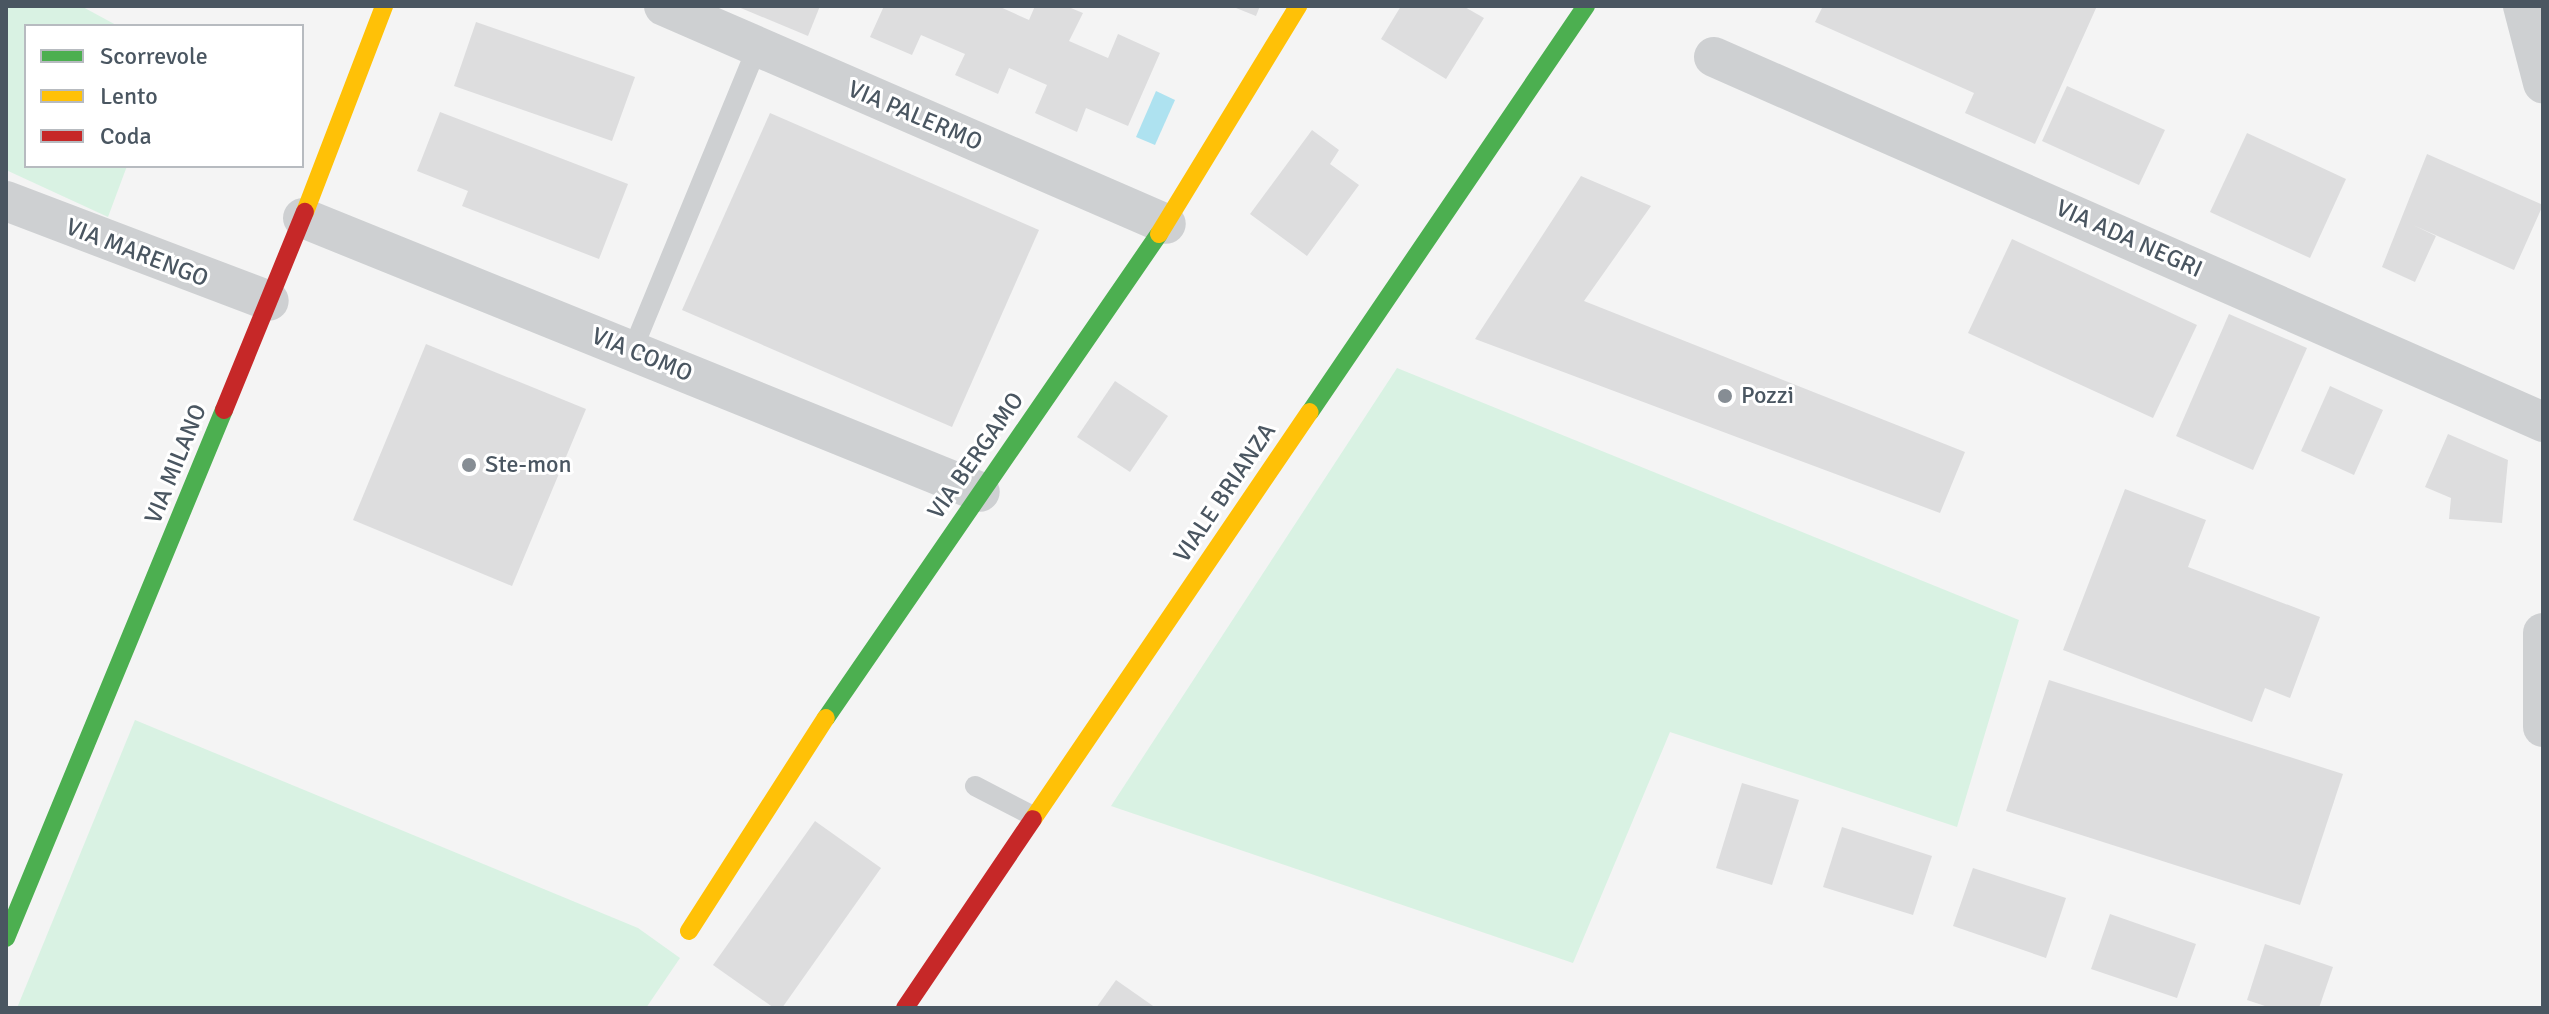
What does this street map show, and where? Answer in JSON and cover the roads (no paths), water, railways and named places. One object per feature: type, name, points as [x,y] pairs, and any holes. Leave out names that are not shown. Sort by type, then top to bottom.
[{"type":"street","name":"VIA MILANO","points":[[6,938],[303,218],[384,6]]},
{"type":"street","name":"VIA PALERMO","points":[[664,6],[1166,224]]},
{"type":"street","name":"VIA BERGAMO","points":[[689,931],[980,492],[1166,224],[1298,6]]},
{"type":"street","name":"VIALE BRIANZA","points":[[905,1008],[1586,6]]},
{"type":"street","points":[[2523,6],[2543,83]]},
{"type":"street","name":"VIA ADA NEGRI","points":[[1714,57],[2543,422]]},
{"type":"street","name":"VIA MARENGO","points":[[6,201],[269,301]]},
{"type":"street","name":"VIA COMO","points":[[303,218],[980,492]]},
{"type":"street","points":[[2543,633],[2543,727]]},
{"type":"lane","points":[[632,351],[757,47]]},
{"type":"lane","points":[[975,786],[1033,816]]},
{"type":"water","points":[[1156,91],[1175,100],[1155,145],[1136,137]]},
{"type":"place","name":"Pozzi","points":[[1725,396]]},
{"type":"place","name":"Ste-mon","points":[[469,465]]}]
